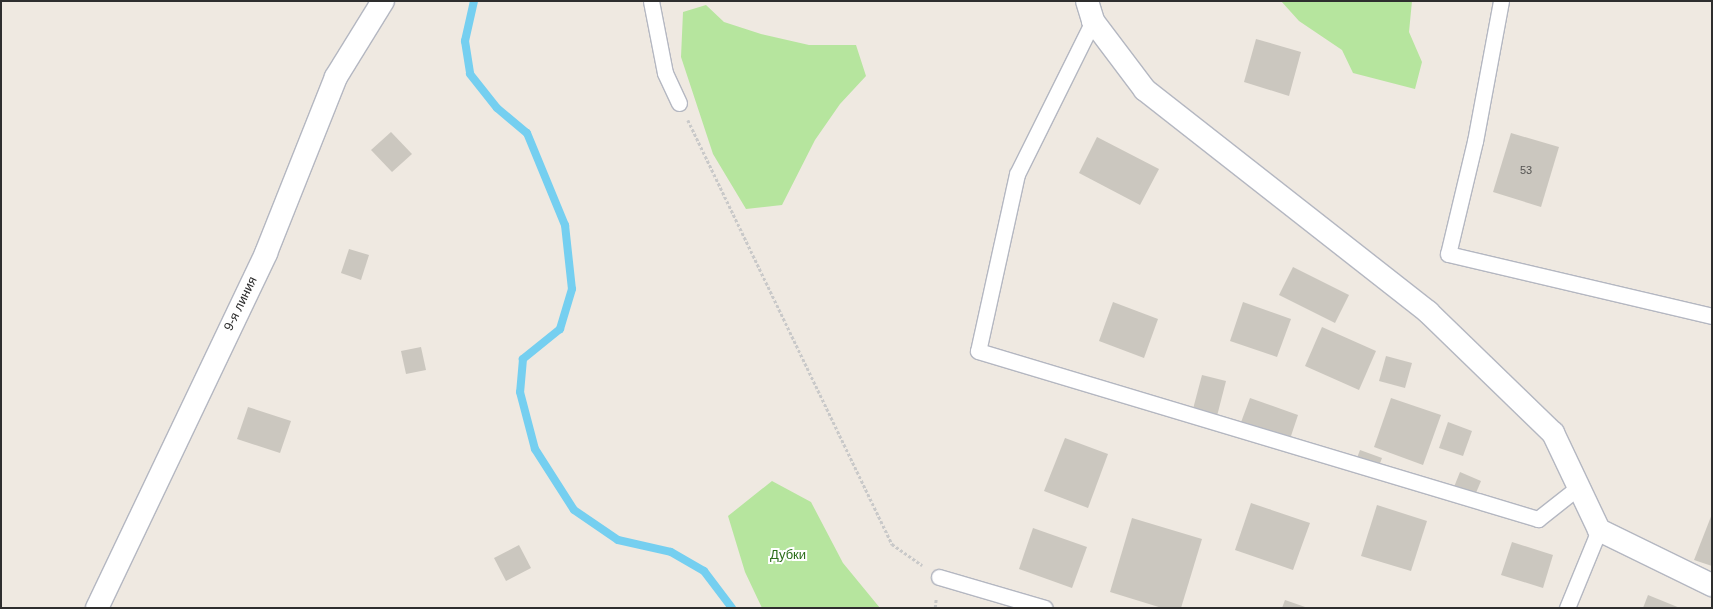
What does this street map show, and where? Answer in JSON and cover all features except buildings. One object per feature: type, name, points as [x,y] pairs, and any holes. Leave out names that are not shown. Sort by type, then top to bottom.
[{"type":"street","name":"9-я линия","points":[[97,608],[266,253],[336,77],[383,1]]},
{"type":"street","points":[[1090,11],[1145,90],[1434,318],[1553,433],[1580,486],[1599,530],[1712,585]]},
{"type":"lane","points":[[651,1],[665,73],[679,103]]},
{"type":"lane","points":[[1501,1],[1475,141],[1448,254],[1712,316]]},
{"type":"lane","points":[[1090,11],[1017,174],[978,351],[1538,519],[1580,486]]},
{"type":"lane","points":[[1567,608],[1599,530]]},
{"type":"lane","points":[[939,577],[1045,608]]},
{"type":"path","points":[[679,103],[892,544],[939,577],[935,608]]},
{"type":"green space","points":[[1281,1],[1412,1],[1409,32],[1422,62],[1415,89],[1353,73],[1342,50],[1299,21]]},
{"type":"green space","points":[[706,5],[724,22],[761,34],[809,45],[856,45],[866,76],[840,104],[815,140],[782,205],[746,209],[713,154],[681,57],[683,12]]},
{"type":"green space","name":"Дубки","points":[[772,481],[811,502],[843,563],[880,608],[762,608],[745,572],[728,516]]},
{"type":"waterway","points":[[474,1],[465,41],[470,74],[497,108],[527,133],[565,225],[572,289],[560,329],[523,359],[520,392],[535,449],[574,510],[618,540],[671,552],[704,571],[732,608]]}]
